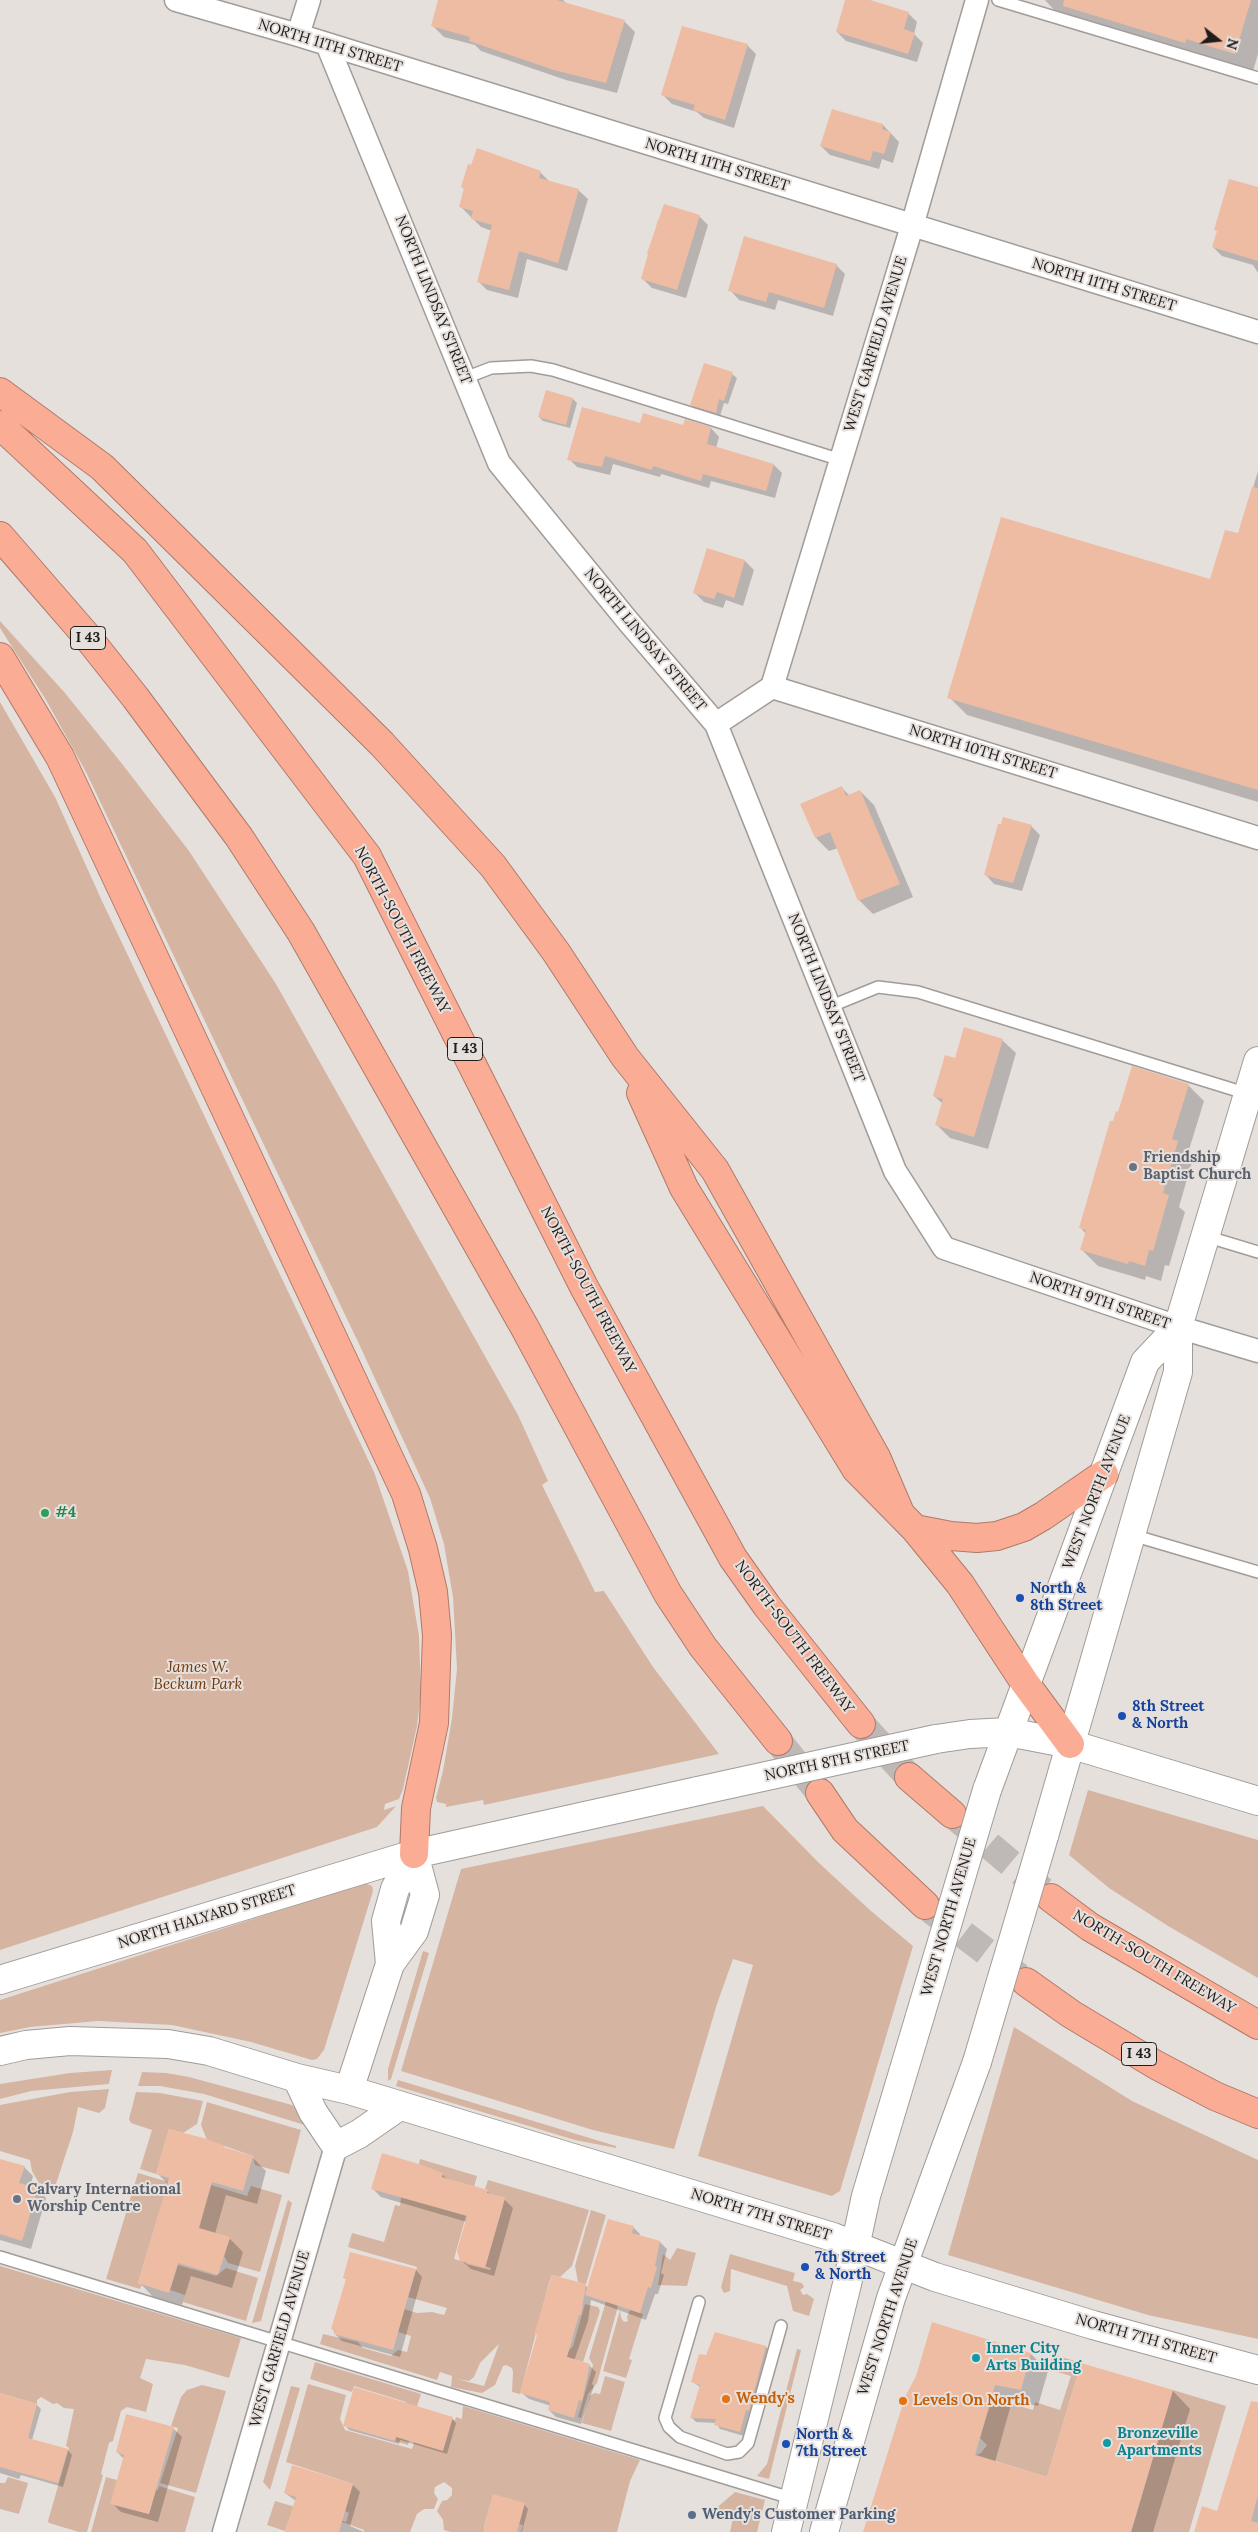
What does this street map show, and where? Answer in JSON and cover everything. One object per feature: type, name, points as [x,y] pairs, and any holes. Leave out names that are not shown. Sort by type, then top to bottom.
[{"type":"highway","points":[[0,392],[102,467],[382,744],[493,866],[556,952],[625,1057],[715,1170],[876,1457],[908,1521],[951,1536],[977,1538],[997,1536],[1024,1527],[1043,1516],[1104,1474]]},
{"type":"highway","name":"NORTH-SOUTH FREEWAY","points":[[0,425],[135,551],[367,856],[584,1287],[734,1558],[767,1606],[861,1724]]},
{"type":"highway","name":"I 43","points":[[0,536],[85,634],[135,696],[239,837],[301,932],[525,1328],[668,1594],[703,1648],[778,1741]]},
{"type":"highway","points":[[0,657],[60,757],[406,1494],[425,1557],[433,1592],[437,1635],[434,1723],[416,1808],[414,1854]]},
{"type":"highway","points":[[625,1057],[684,1188],[856,1469],[908,1521],[960,1584],[1025,1683],[1070,1744]]},
{"type":"highway","points":[[908,1777],[952,1814]]},
{"type":"highway","points":[[820,1793],[845,1830],[925,1905]]},
{"type":"highway","name":"NORTH-SOUTH FREEWAY","points":[[1051,1898],[1090,1927],[1258,2025]]},
{"type":"highway","name":"I 43","points":[[1026,1982],[1071,2014],[1156,2065],[1215,2096],[1258,2114]]},
{"type":"main road","name":"WEST NORTH AVENUE","points":[[824,2532],[892,2298],[977,2062],[1044,1836],[1178,1372],[1178,1327],[1258,1061]]},
{"type":"main road","name":"WEST NORTH AVENUE","points":[[786,2532],[866,2196],[987,1790],[1025,1683],[1146,1362],[1178,1327]]},
{"type":"main road","name":"NORTH 8TH STREET","points":[[414,1854],[936,1739],[970,1734],[1008,1732],[1070,1744],[1258,1801]]},
{"type":"main road","points":[[0,2051],[26,2045],[70,2041],[168,2044],[210,2051],[297,2078],[349,2090],[390,1964],[386,1921],[396,1889],[414,1854]]},
{"type":"main road","name":"NORTH HALYARD STREET","points":[[0,1980],[414,1854]]},
{"type":"main road","points":[[297,2078],[313,2112],[336,2146],[359,2134],[398,2107]]},
{"type":"main road","name":"NORTH 7TH STREET","points":[[349,2090],[398,2107],[855,2245],[935,2277],[1054,2313],[1258,2370]]},
{"type":"street","name":"NORTH 11TH STREET","points":[[176,0],[298,35],[1258,332]]},
{"type":"street","points":[[298,35],[309,0]]},
{"type":"street","name":"WEST GARFIELD AVENUE","points":[[772,687],[912,226],[977,0]]},
{"type":"street","name":"NORTH LINDSAY STREET","points":[[327,44],[500,464],[627,620],[716,724],[895,1171],[944,1248]]},
{"type":"street","points":[[716,724],[772,687]]},
{"type":"street","name":"NORTH 10TH STREET","points":[[772,687],[1258,838]]},
{"type":"street","name":"NORTH 9TH STREET","points":[[944,1248],[1178,1327],[1258,1350]]},
{"type":"street","name":"WEST GARFIELD AVENUE","points":[[224,2532],[336,2146]]},
{"type":"lane","points":[[998,0],[1258,78]]},
{"type":"lane","points":[[465,378],[490,368],[530,366],[553,370],[841,460]]},
{"type":"lane","points":[[830,1007],[878,988],[918,992],[1248,1094]]},
{"type":"lane","points":[[1206,1236],[1258,1252]]},
{"type":"lane","points":[[1132,1535],[1258,1572]]},
{"type":"lane","points":[[0,2257],[794,2499]]},
{"type":"lane","points":[[699,2302],[665,2418],[669,2427],[680,2438],[727,2454],[739,2452],[748,2444],[781,2326]]},
{"type":"green space","points":[[0,621],[65,693],[189,851],[276,984],[518,1415],[548,1481],[542,1485],[595,1592],[604,1591],[653,1667],[719,1754],[484,1805],[483,1800],[446,1807],[446,1804],[437,1802],[436,1798],[443,1771],[452,1718],[457,1669],[453,1597],[444,1544],[430,1498],[359,1344],[86,772],[46,700],[0,628]]},
{"type":"green space","name":"James W. Beckum Park","points":[[0,702],[55,797],[102,901],[374,1472],[408,1571],[419,1636],[421,1692],[417,1726],[403,1789],[399,1799],[385,1804],[384,1810],[396,1806],[377,1827],[0,1950]]},
{"type":"green space","points":[[1088,1790],[1258,1840],[1258,1978],[1168,1926],[1109,1888],[1069,1855]]},
{"type":"green space","points":[[763,1806],[819,1863],[871,1911],[913,1946],[840,2191],[832,2196],[698,2156],[753,1965],[733,1959],[717,2004],[674,2149],[593,2130],[401,2071],[461,1869]]},
{"type":"green space","points":[[365,1883],[372,1886],[373,1891],[324,2050],[317,2059],[312,2060],[251,2042],[172,2025],[98,2021],[30,2027],[0,2033],[0,2000]]},
{"type":"green space","points":[[423,1951],[429,1953],[391,2079],[388,2081],[388,2069]]},
{"type":"green space","points":[[1014,2027],[1132,2101],[1258,2160],[1258,2339],[1148,2315],[948,2255]]},
{"type":"green space","points":[[112,2070],[109,2084],[31,2091],[0,2099],[0,2084],[70,2073]]},
{"type":"green space","points":[[142,2072],[166,2073],[189,2077],[292,2105],[301,2112],[308,2126],[204,2094],[160,2086],[138,2086]]},
{"type":"green space","points":[[398,2080],[616,2146],[616,2148],[575,2140],[396,2086]]},
{"type":"green space","points":[[109,2089],[105,2108],[99,2113],[78,2107],[73,2132],[55,2187],[39,2183],[32,2171],[30,2160],[0,2151],[0,2105],[70,2092]]},
{"type":"green space","points":[[136,2092],[160,2093],[203,2101],[197,2124],[183,2133],[169,2129],[156,2174],[140,2169],[152,2130],[131,2123],[129,2119]]},
{"type":"green space","points":[[207,2102],[301,2130],[289,2174],[255,2165],[253,2156],[207,2140],[201,2125]]},
{"type":"green space","points":[[420,2159],[477,2176],[454,2259],[485,2267],[505,2198],[487,2193],[488,2190],[485,2189],[488,2180],[589,2210],[572,2266],[560,2277],[552,2275],[549,2283],[520,2394],[512,2392],[513,2372],[512,2368],[506,2365],[503,2366],[495,2385],[482,2393],[451,2387],[452,2376],[440,2372],[437,2380],[320,2344],[323,2334],[358,2342],[363,2348],[391,2356],[398,2350],[407,2352],[411,2336],[398,2332],[404,2309],[417,2313],[432,2312],[444,2315],[447,2308],[408,2297],[417,2267],[348,2247],[352,2233],[384,2242],[395,2205],[400,2206],[401,2197],[412,2199]],"holes":[[[499,2344],[484,2386],[457,2379],[469,2381],[474,2377],[480,2363]]]},
{"type":"green space","points":[[138,2173],[189,2188],[210,2189],[211,2185],[247,2196],[251,2186],[282,2195],[260,2272],[228,2263],[224,2256],[230,2238],[158,2216],[138,2283],[142,2285],[140,2289],[106,2279]]},
{"type":"green space","points":[[288,2200],[292,2203],[261,2321],[252,2323]]},
{"type":"green space","points":[[591,2210],[606,2215],[586,2284],[578,2282],[575,2266]]},
{"type":"green space","points":[[677,2248],[696,2253],[687,2286],[658,2285],[663,2254],[670,2260]]},
{"type":"green space","points":[[730,2254],[795,2273],[793,2281],[802,2283],[804,2287],[800,2290],[803,2295],[807,2294],[814,2299],[809,2316],[793,2311],[787,2286],[731,2269],[730,2291],[724,2293],[721,2287]]},
{"type":"green space","points":[[178,2265],[216,2276],[226,2268],[258,2278],[246,2321],[183,2302],[185,2295],[170,2290]]},
{"type":"green space","points":[[0,2266],[241,2338],[229,2378],[185,2365],[146,2359],[140,2378],[153,2384],[146,2412],[127,2407],[121,2411],[113,2441],[109,2443],[101,2474],[103,2475],[87,2532],[79,2532],[49,2523],[48,2521],[69,2448],[66,2446],[74,2409],[64,2408],[57,2403],[53,2404],[41,2397],[37,2400],[37,2404],[0,2393]]},
{"type":"green space","points":[[607,2298],[618,2306],[597,2383],[588,2394],[581,2418],[578,2417],[593,2365],[589,2358]]},
{"type":"green space","points":[[585,2304],[598,2307],[600,2311],[583,2362],[564,2356],[573,2346]]},
{"type":"green space","points":[[620,2310],[621,2318],[624,2322],[628,2321],[627,2317],[630,2310],[643,2314],[629,2359],[632,2360],[626,2378],[603,2371]]},
{"type":"green space","points":[[797,2349],[801,2350],[769,2479],[757,2476],[767,2464]]},
{"type":"green space","points":[[1052,2354],[1081,2363],[1047,2477],[976,2455],[981,2453],[987,2445],[980,2438],[992,2398],[1033,2410],[1035,2402],[1060,2410],[1071,2376],[1051,2370]]},
{"type":"green space","points":[[315,2362],[421,2394],[406,2440],[409,2441],[408,2445],[395,2441],[406,2402],[354,2386],[352,2392],[310,2379]]},
{"type":"green space","points":[[605,2376],[625,2382],[611,2431],[582,2423],[590,2396],[594,2393],[600,2394]]},
{"type":"green space","points":[[308,2384],[346,2395],[340,2419],[345,2430],[412,2449],[414,2442],[452,2419],[455,2420],[456,2417],[462,2419],[463,2406],[640,2460],[630,2481],[617,2532],[521,2532],[523,2525],[519,2524],[493,2495],[484,2527],[486,2532],[451,2532],[444,2530],[443,2520],[437,2511],[442,2501],[447,2500],[452,2495],[452,2488],[444,2482],[435,2487],[434,2493],[438,2499],[434,2509],[424,2509],[417,2514],[410,2532],[364,2532],[364,2530],[348,2524],[309,2512],[292,2511],[285,2531],[267,2525],[275,2501],[346,2522],[349,2513],[345,2511],[353,2484],[286,2462]]},
{"type":"green space","points":[[202,2385],[226,2391],[196,2493],[160,2483],[178,2428],[171,2426],[181,2397],[187,2390]]},
{"type":"green space","points":[[291,2386],[300,2388],[270,2490],[263,2482]]},
{"type":"green space","points":[[1173,2390],[1226,2406],[1189,2532],[1131,2532]]},
{"type":"green space","points":[[8,2477],[28,2483],[19,2514],[0,2509],[0,2483],[5,2483]]},
{"type":"green space","points":[[106,2477],[117,2480],[111,2504],[149,2514],[159,2486],[195,2497],[185,2532],[91,2532]]},
{"type":"green space","points":[[735,2492],[765,2500],[757,2532],[730,2532],[733,2518],[713,2511]]},
{"type":"building","points":[[438,0],[557,0],[625,20],[606,83],[554,70],[469,41],[470,37],[431,26]]},
{"type":"building","points":[[845,0],[870,0],[909,12],[904,29],[915,33],[908,54],[836,32]]},
{"type":"building","points":[[1064,0],[1251,0],[1235,54],[1186,39],[1185,43],[1063,6]]},
{"type":"building","points":[[682,26],[748,44],[725,120],[693,110],[695,105],[661,95]]},
{"type":"building","points":[[832,109],[883,124],[882,129],[891,132],[884,154],[873,151],[870,161],[820,146]]},
{"type":"building","points":[[477,148],[541,171],[539,178],[579,189],[558,263],[519,251],[509,290],[477,282],[492,225],[471,219],[473,211],[459,207],[464,188],[461,187],[468,164],[471,165]]},
{"type":"building","points":[[1229,179],[1258,187],[1258,261],[1212,247],[1217,231],[1214,230]]},
{"type":"building","points":[[664,204],[700,215],[677,290],[641,279],[647,253]]},
{"type":"building","points":[[744,236],[837,264],[824,308],[769,292],[766,302],[728,291]]},
{"type":"building","points":[[704,363],[733,372],[724,401],[719,399],[716,413],[690,405]]},
{"type":"building","points":[[546,390],[573,398],[566,425],[538,417]]},
{"type":"building","points":[[582,407],[640,423],[643,413],[683,425],[685,419],[711,427],[707,444],[774,464],[766,491],[703,474],[701,481],[653,466],[652,470],[605,456],[602,467],[567,460]]},
{"type":"building","points":[[1252,487],[1258,488],[1258,790],[947,698],[1001,517],[1210,579],[1225,530],[1238,533]]},
{"type":"building","points":[[707,548],[745,560],[734,598],[717,592],[714,599],[693,593]]},
{"type":"building","points":[[842,786],[846,796],[860,790],[900,884],[858,901],[830,832],[815,838],[800,804]]},
{"type":"building","points":[[1003,817],[1032,825],[1013,883],[984,875],[998,824],[1001,824]]},
{"type":"building","points":[[964,1027],[1003,1039],[974,1137],[935,1125],[943,1099],[933,1096],[945,1055],[955,1058]]},
{"type":"building","name":"Friendship Baptist Church","points":[[1132,1066],[1189,1084],[1172,1139],[1178,1141],[1163,1193],[1169,1195],[1153,1251],[1149,1250],[1145,1266],[1129,1261],[1128,1264],[1080,1250],[1086,1230],[1079,1228],[1110,1121],[1113,1121],[1116,1111],[1118,1112]]},
{"type":"building","points":[[169,2129],[207,2139],[223,2145],[223,2147],[253,2156],[243,2191],[212,2182],[199,2228],[230,2237],[218,2275],[178,2263],[169,2293],[138,2283],[169,2178],[156,2174]]},
{"type":"building","points":[[382,2153],[422,2165],[443,2173],[442,2177],[488,2190],[487,2193],[505,2198],[485,2268],[460,2261],[457,2251],[467,2216],[371,2189]]},
{"type":"building","name":"Calvary International Worship Centre","points":[[0,2159],[25,2166],[19,2183],[38,2188],[22,2241],[0,2234]]},
{"type":"building","points":[[608,2219],[634,2226],[632,2233],[660,2241],[655,2266],[657,2267],[651,2288],[648,2287],[640,2313],[585,2295]]},
{"type":"building","points":[[350,2252],[416,2269],[393,2350],[334,2334],[335,2330],[331,2329],[346,2279],[343,2278]]},
{"type":"building","points":[[552,2275],[586,2284],[581,2315],[579,2315],[567,2357],[590,2364],[582,2401],[579,2400],[574,2418],[548,2410],[550,2402],[520,2393],[537,2335],[534,2334]]},
{"type":"building","name":"Bronzeville Apartments","points":[[932,2322],[1031,2353],[1021,2390],[995,2385],[975,2455],[1047,2477],[1081,2363],[1173,2390],[1131,2532],[863,2532],[905,2397],[916,2376]]},
{"type":"building","name":"Wendy's","points":[[715,2332],[766,2346],[749,2411],[746,2410],[740,2432],[714,2425],[716,2419],[690,2418],[700,2385],[691,2382],[699,2354],[706,2355]]},
{"type":"building","points":[[354,2387],[453,2417],[443,2451],[396,2437],[395,2441],[343,2426]]},
{"type":"building","points":[[0,2393],[37,2404],[28,2438],[68,2449],[58,2483],[0,2467]]},
{"type":"building","points":[[1251,2401],[1258,2402],[1258,2495],[1251,2521],[1258,2523],[1258,2532],[1194,2532],[1202,2506],[1217,2511]]},
{"type":"building","points":[[126,2414],[174,2427],[149,2514],[110,2504],[124,2455],[116,2452]]},
{"type":"building","points":[[292,2465],[353,2484],[339,2532],[285,2532],[296,2497],[284,2493]]},
{"type":"building","points":[[493,2494],[525,2503],[517,2532],[483,2532]]},
{"type":"tunnel","points":[[861,1724],[909,1777]]},
{"type":"tunnel","points":[[778,1741],[820,1793]]},
{"type":"tunnel","points":[[957,1818],[1048,1895]]},
{"type":"tunnel","points":[[930,1909],[1023,1980]]},
{"type":"place","name":"Friendship Baptist Church","points":[[1133,1167]]},
{"type":"place","name":"#4","points":[[45,1513]]},
{"type":"place","name":"North & 8th Street","points":[[1020,1598]]},
{"type":"place","name":"8th Street & North","points":[[1122,1716]]},
{"type":"place","name":"Calvary International Worship Centre","points":[[17,2199]]},
{"type":"place","name":"7th Street & North","points":[[805,2267]]},
{"type":"place","name":"Inner City Arts Building","points":[[976,2358]]},
{"type":"place","name":"Wendy's","points":[[726,2399]]},
{"type":"place","name":"Levels On North","points":[[903,2401]]},
{"type":"place","name":"Bronzeville Apartments","points":[[1107,2443]]},
{"type":"place","name":"North & 7th Street","points":[[786,2444]]},
{"type":"place","name":"Wendy's Customer Parking","points":[[692,2515]]}]
